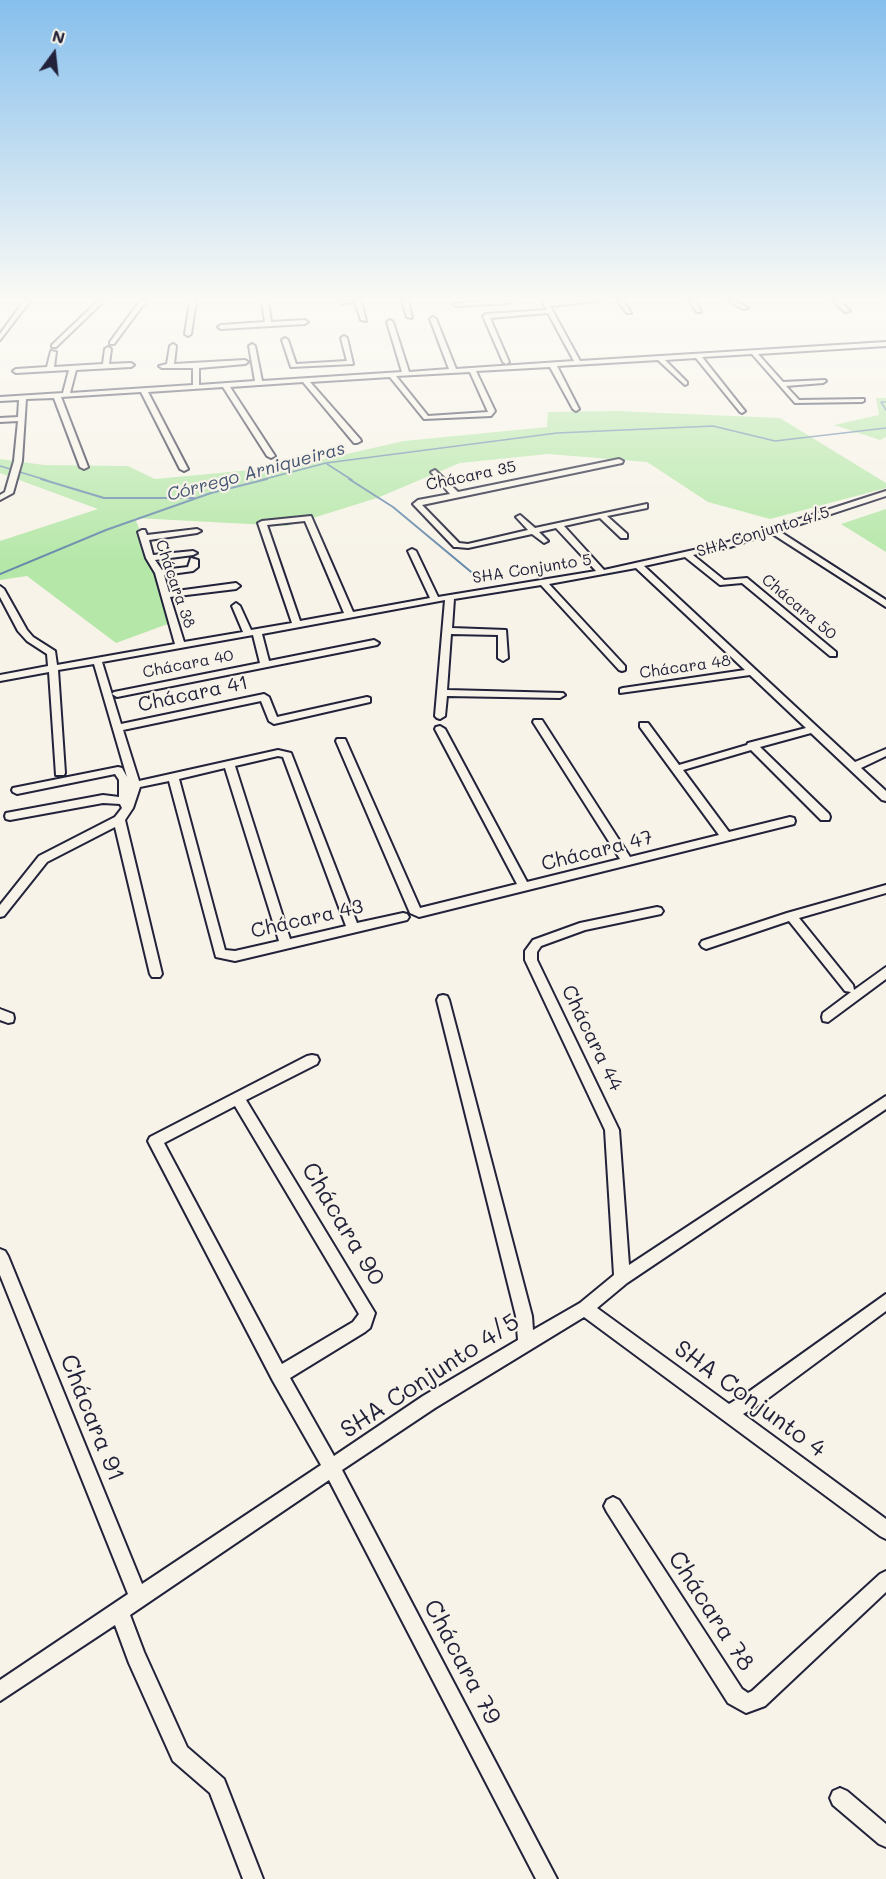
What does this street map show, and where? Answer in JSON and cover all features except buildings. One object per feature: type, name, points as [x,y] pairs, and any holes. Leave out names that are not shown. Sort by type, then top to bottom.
[{"type":"street","points":[[66,395],[68,389]]},
{"type":"street","points":[[0,399],[174,389]]},
{"type":"street","points":[[227,389],[271,456]]},
{"type":"street","points":[[312,389],[357,441]]},
{"type":"street","points":[[403,389],[426,418],[491,414],[492,411],[481,389]]},
{"type":"street","points":[[565,389],[576,409]]},
{"type":"street","points":[[724,389],[742,411]]},
{"type":"street","points":[[785,389],[799,403],[862,400]]},
{"type":"street","points":[[144,391],[184,469]]},
{"type":"street","points":[[57,396],[84,467]]},
{"type":"street","points":[[0,498],[9,493],[18,461],[23,398]]},
{"type":"street","points":[[0,420],[21,419]]},
{"type":"street","name":"Chácara 35","points":[[619,461],[455,494],[417,504],[457,545],[468,546],[644,506]]},
{"type":"street","points":[[435,472],[455,494]]},
{"type":"street","name":"SHA Conjunto 4/5","points":[[638,565],[772,530],[886,493]]},
{"type":"street","points":[[601,515],[624,536]]},
{"type":"street","points":[[520,517],[544,541]]},
{"type":"street","points":[[297,625],[262,523],[308,518],[350,615]]},
{"type":"street","points":[[558,525],[602,573]]},
{"type":"street","points":[[772,530],[886,604]]},
{"type":"street","name":"Chácara 38","points":[[180,645],[159,573],[150,558],[143,535],[197,531]]},
{"type":"street","points":[[412,551],[435,599]]},
{"type":"street","name":"Chácara 50","points":[[687,554],[717,580],[723,582],[744,580],[832,654]]},
{"type":"street","points":[[150,558],[194,556],[194,567],[190,569],[159,573]]},
{"type":"street","points":[[638,565],[886,797]]},
{"type":"street","name":"SHA Conjunto 5","points":[[0,678],[435,599],[602,573],[638,565]]},
{"type":"street","points":[[543,582],[622,668]]},
{"type":"street","points":[[166,595],[236,586]]},
{"type":"street","points":[[0,589],[23,631],[30,639],[52,653],[60,773]]},
{"type":"street","points":[[441,716],[450,597]]},
{"type":"street","name":"Chácara 40","points":[[236,606],[253,633],[265,664]]},
{"type":"street","points":[[447,631],[503,632],[503,658]]},
{"type":"street","name":"Chácara 40","points":[[117,694],[374,643]]},
{"type":"street","points":[[97,660],[135,785],[119,820],[156,974]]},
{"type":"street","name":"Chácara 48","points":[[623,691],[752,672]]},
{"type":"street","points":[[443,693],[560,695]]},
{"type":"street","name":"Chácara 41","points":[[118,728],[264,697],[274,721],[367,700]]},
{"type":"street","points":[[538,722],[628,862]]},
{"type":"street","points":[[644,725],[726,837]]},
{"type":"street","points":[[440,729],[525,888]]},
{"type":"street","points":[[676,769],[812,729]]},
{"type":"street","points":[[341,741],[408,914]]},
{"type":"street","points":[[752,745],[825,817]]},
{"type":"street","points":[[853,767],[886,752]]},
{"type":"street","points":[[135,785],[278,753],[287,755],[353,928]]},
{"type":"street","points":[[229,764],[286,944]]},
{"type":"street","points":[[17,790],[118,770],[124,780],[126,804]]},
{"type":"street","name":"Chácara 43","points":[[173,776],[220,954],[235,957],[408,914]]},
{"type":"street","points":[[10,816],[103,800],[126,804]]},
{"type":"street","points":[[0,913],[43,859],[119,820]]},
{"type":"street","name":"Chácara 47","points":[[408,914],[423,913],[790,821]]},
{"type":"street","points":[[706,944],[791,916],[886,890]]},
{"type":"street","name":"Chácara 44","points":[[622,1278],[612,1130],[531,960],[531,951],[537,943],[584,926],[657,911]]},
{"type":"street","points":[[791,916],[849,988]]},
{"type":"street","points":[[828,1017],[886,972]]},
{"type":"street","points":[[443,1000],[524,1316],[525,1342]]},
{"type":"street","points":[[312,1060],[155,1141],[279,1375],[332,1468]]},
{"type":"street","name":"Chácara 90","points":[[237,1097],[367,1312],[364,1323],[359,1327],[279,1375]]},
{"type":"street","name":"SHA Conjunto 4/5","points":[[0,1691],[429,1401],[585,1308],[622,1278],[886,1102]]},
{"type":"street","name":"Chácara 91","points":[[0,1256],[139,1598]]},
{"type":"street","points":[[728,1414],[753,1399],[886,1302]]},
{"type":"street","name":"SHA Conjunto 4","points":[[585,1308],[886,1530]]},
{"type":"street","name":"Chácara 79","points":[[332,1468],[547,1879]]},
{"type":"street","name":"Chácara 78","points":[[613,1506],[735,1696],[746,1702],[758,1699],[886,1580]]},
{"type":"street","points":[[119,1611],[136,1656],[180,1754],[217,1786],[253,1879]]},
{"type":"street","points":[[840,1798],[886,1837]]},
{"type":"green space","points":[[876,398],[886,398],[886,437],[880,440],[834,425],[879,415]]},
{"type":"green space","points":[[617,411],[780,418],[886,483],[886,488],[770,519],[708,502],[647,462],[548,454],[460,463],[377,498],[287,526],[135,518],[176,621],[116,643],[27,576],[0,580],[0,541],[98,509],[0,473],[0,459],[44,465],[128,466],[155,479],[293,466],[404,441],[547,427],[548,412]]},
{"type":"green space","points":[[886,509],[886,552],[841,524]]},
{"type":"waterway","name":"Córrego Arniqueiras","points":[[886,402],[881,402],[886,410]]},
{"type":"waterway","name":"Córrego Arniqueiras","points":[[261,480],[326,463],[557,433],[713,426],[775,441],[886,428]]},
{"type":"waterway","points":[[327,464],[352,480]]},
{"type":"waterway","points":[[0,466],[46,480]]},
{"type":"waterway","points":[[41,479],[104,498],[194,498]]},
{"type":"waterway","name":"Córrego Arniqueiras","points":[[0,574],[106,530],[211,493],[267,479]]},
{"type":"waterway","points":[[349,479],[393,507],[482,581]]}]
